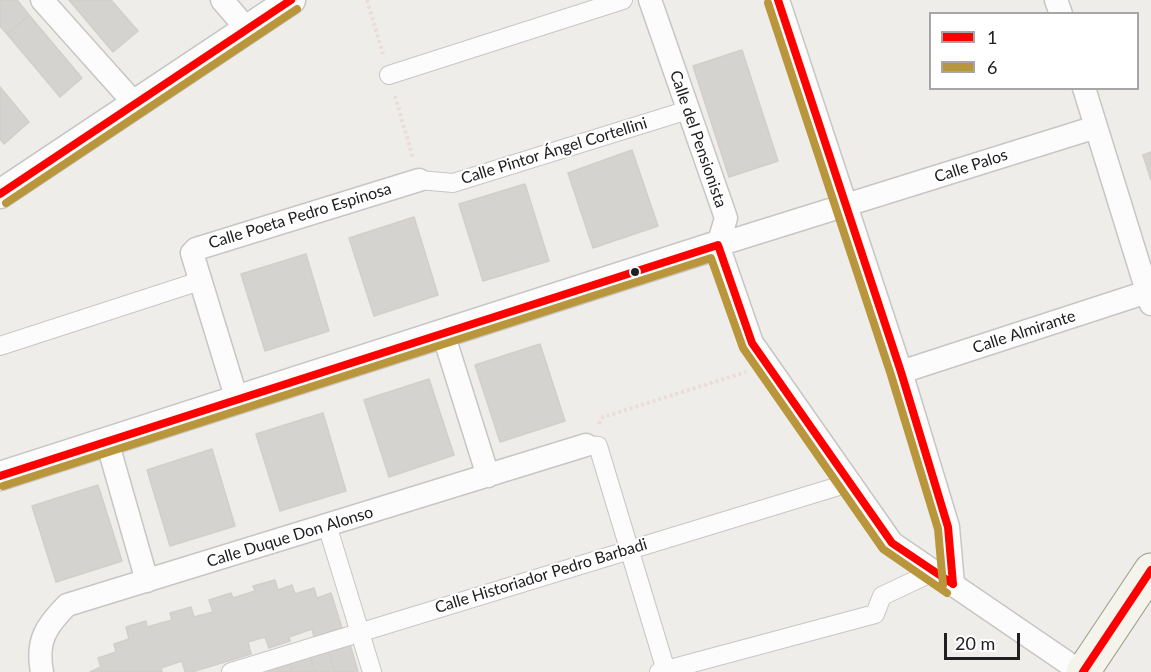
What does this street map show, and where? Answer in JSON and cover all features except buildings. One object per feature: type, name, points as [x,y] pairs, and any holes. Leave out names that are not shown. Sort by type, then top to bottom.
[{"type":"main road","points":[[1082,672],[1147,585]]},
{"type":"street","points":[[42,0],[135,104]]},
{"type":"street","points":[[222,0],[248,29]]},
{"type":"street","points":[[3,185],[135,104],[291,0]]},
{"type":"street","points":[[388,75],[623,0]]},
{"type":"street","name":"Calle del Pensionista","points":[[650,0],[726,218],[718,245]]},
{"type":"street","points":[[778,0],[901,372],[948,527],[953,584]]},
{"type":"street","points":[[1085,90],[1149,298]]},
{"type":"street","name":"Calle Pintor Ángel Cortellini","points":[[419,180],[453,183],[688,110]]},
{"type":"street","name":"Calle Palos","points":[[718,245],[1096,127]]},
{"type":"street","name":"Calle Poeta Pedro Espinosa","points":[[237,400],[192,253],[196,249],[419,180]]},
{"type":"street","points":[[0,476],[718,245],[752,343],[852,482],[892,543],[1082,672]]},
{"type":"street","points":[[0,346],[200,281]]},
{"type":"street","name":"Calle Almirante","points":[[901,372],[1149,298]]},
{"type":"street","points":[[443,333],[488,476]]},
{"type":"street","points":[[108,441],[147,581]]},
{"type":"street","points":[[586,445],[598,446],[664,664],[661,671]]},
{"type":"street","name":"Calle Duque Don Alonso","points":[[42,672],[39,657],[46,625],[67,605],[586,445]]},
{"type":"street","name":"Calle Historiador Pedro Barbadi","points":[[231,672],[852,482]]},
{"type":"street","points":[[327,525],[372,672]]},
{"type":"street","points":[[661,671],[874,614],[882,596],[935,571]]},
{"type":"path","points":[[586,445],[603,417],[769,365]]},
{"type":"transit line","name":"1","points":[[0,194],[291,0]]},
{"type":"transit line","name":"1","points":[[778,0],[901,372],[948,527],[953,584]]},
{"type":"transit line","name":"6","points":[[768,3],[891,375],[938,529],[943,585]]},
{"type":"transit line","name":"6","points":[[6,203],[297,9]]},
{"type":"transit line","name":"1","points":[[0,476],[718,245],[752,343],[892,543],[953,584]]},
{"type":"transit line","name":"6","points":[[3,486],[711,258],[743,348],[883,549],[947,593]]},
{"type":"transit line","name":"1","points":[[1083,672],[1151,570]]}]
